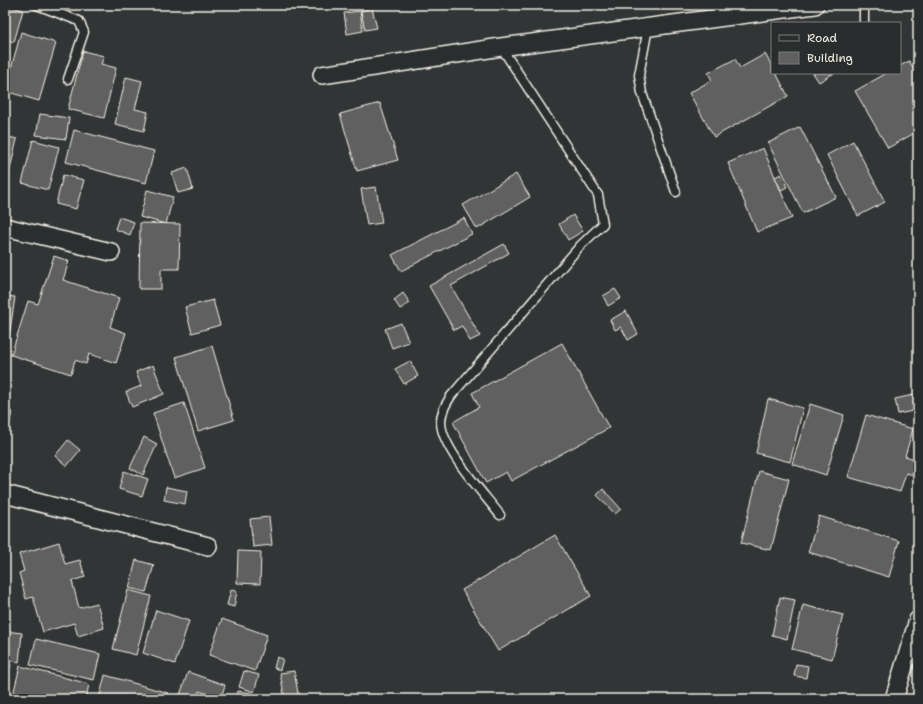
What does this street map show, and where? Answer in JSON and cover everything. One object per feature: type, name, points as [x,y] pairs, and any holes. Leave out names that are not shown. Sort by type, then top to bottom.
[{"type":"street","points":[[322,75],[502,47],[814,5]]},
{"type":"street","points":[[5,227],[111,252]]},
{"type":"street","points":[[5,494],[208,546]]},
{"type":"street","points":[[894,699],[918,620]]},
{"type":"lane","points":[[37,5],[79,21],[82,27],[84,32],[68,79]]},
{"type":"lane","points":[[864,5],[864,22]]},
{"type":"lane","points":[[648,28],[639,75],[642,93],[676,192]]},
{"type":"lane","points":[[500,515],[455,456],[444,438],[441,422],[444,409],[451,396],[580,246],[602,224],[598,195],[502,47]]},
{"type":"building","points":[[5,5],[23,10],[14,42],[8,40],[5,50]]},
{"type":"building","points":[[372,8],[377,28],[365,30],[361,11]]},
{"type":"building","points":[[360,11],[363,31],[347,34],[344,13]]},
{"type":"building","points":[[21,32],[56,43],[39,101],[5,91]]},
{"type":"building","points":[[83,51],[104,56],[101,64],[116,68],[104,118],[68,109]]},
{"type":"building","points":[[765,54],[771,64],[771,74],[777,74],[788,96],[714,137],[689,93],[712,80],[708,73],[735,59],[740,68]]},
{"type":"building","points":[[909,61],[918,77],[918,131],[888,148],[855,91],[885,74],[901,74],[901,65]]},
{"type":"building","points":[[814,74],[832,74],[819,82]]},
{"type":"building","points":[[126,77],[142,81],[135,109],[148,112],[144,131],[115,124]]},
{"type":"building","points":[[380,103],[398,160],[357,171],[340,114]]},
{"type":"building","points":[[40,114],[69,118],[66,139],[36,135]]},
{"type":"building","points":[[800,127],[836,197],[803,213],[768,143]]},
{"type":"building","points":[[74,130],[154,151],[146,183],[66,162]]},
{"type":"building","points":[[5,136],[17,139],[8,178],[5,178]]},
{"type":"building","points":[[33,140],[59,147],[48,190],[22,183]]},
{"type":"building","points":[[853,141],[885,202],[858,216],[827,155]]},
{"type":"building","points":[[763,148],[792,218],[757,232],[728,163]]},
{"type":"building","points":[[187,168],[193,189],[178,193],[172,173]]},
{"type":"building","points":[[516,174],[530,197],[477,229],[463,205]]},
{"type":"building","points":[[781,174],[787,187],[781,190],[775,177]]},
{"type":"building","points":[[63,175],[84,180],[76,209],[56,204]]},
{"type":"building","points":[[376,187],[382,223],[367,225],[361,189]]},
{"type":"building","points":[[147,190],[173,197],[166,224],[140,217]]},
{"type":"building","points":[[573,215],[583,231],[568,240],[559,224]]},
{"type":"building","points":[[119,217],[134,222],[130,235],[115,229]]},
{"type":"building","points":[[464,218],[472,234],[401,271],[392,255]]},
{"type":"building","points":[[140,223],[180,224],[179,269],[161,269],[161,289],[139,289]]},
{"type":"building","points":[[504,244],[509,253],[451,286],[480,336],[470,341],[462,326],[454,330],[429,286]]},
{"type":"building","points":[[54,256],[69,261],[63,280],[119,298],[110,327],[126,333],[116,363],[89,354],[86,364],[75,360],[71,374],[11,355],[28,301],[38,304]]},
{"type":"building","points":[[615,289],[621,298],[608,306],[603,296]]},
{"type":"building","points":[[403,293],[410,303],[400,309],[394,300]]},
{"type":"building","points":[[5,296],[15,297],[7,351],[5,351]]},
{"type":"building","points":[[213,300],[220,325],[192,333],[185,307]]},
{"type":"building","points":[[626,311],[638,334],[628,340],[621,327],[615,330],[610,320]]},
{"type":"building","points":[[401,323],[409,342],[392,348],[385,329]]},
{"type":"building","points":[[562,343],[609,428],[511,481],[506,472],[486,483],[453,422],[479,407],[472,393]]},
{"type":"building","points":[[212,346],[234,420],[198,431],[176,357]]},
{"type":"building","points":[[410,361],[418,376],[404,384],[395,369]]},
{"type":"building","points":[[153,365],[164,394],[132,407],[126,392],[141,386],[136,372]]},
{"type":"building","points":[[918,394],[918,410],[898,414],[895,399]]},
{"type":"building","points":[[768,399],[803,408],[790,462],[756,453]]},
{"type":"building","points":[[184,403],[205,468],[174,478],[153,413]]},
{"type":"building","points":[[810,404],[844,415],[826,475],[792,464]]},
{"type":"building","points":[[5,410],[12,412],[5,443]]},
{"type":"building","points":[[866,415],[913,429],[905,456],[918,460],[918,476],[906,473],[900,492],[848,477]]},
{"type":"building","points":[[144,437],[157,444],[143,475],[130,468]]},
{"type":"building","points":[[68,440],[80,450],[67,466],[55,456]]},
{"type":"building","points":[[124,471],[148,479],[142,496],[119,489]]},
{"type":"building","points":[[759,471],[789,479],[771,550],[741,543]]},
{"type":"building","points":[[166,487],[187,491],[185,504],[164,500]]},
{"type":"building","points":[[603,489],[621,509],[615,514],[597,495]]},
{"type":"building","points":[[819,516],[899,541],[889,577],[808,552]]},
{"type":"building","points":[[269,517],[272,545],[253,547],[250,519]]},
{"type":"building","points":[[555,535],[591,596],[498,651],[462,590]]},
{"type":"building","points":[[59,542],[65,564],[80,560],[85,577],[72,581],[79,608],[97,603],[104,628],[78,636],[74,623],[43,632],[33,597],[26,599],[19,573],[24,571],[19,554]]},
{"type":"building","points":[[238,551],[261,552],[260,584],[237,583]]},
{"type":"building","points":[[136,560],[154,565],[146,592],[129,588]]},
{"type":"building","points":[[128,590],[151,596],[136,655],[113,649]]},
{"type":"building","points":[[231,590],[237,591],[234,607],[227,605]]},
{"type":"building","points":[[780,597],[795,600],[787,639],[772,635]]},
{"type":"building","points":[[803,605],[843,615],[832,659],[792,649]]},
{"type":"building","points":[[156,610],[189,621],[175,664],[143,653]]},
{"type":"building","points":[[222,619],[267,635],[255,671],[209,655]]},
{"type":"building","points":[[5,631],[22,633],[19,662],[5,660]]},
{"type":"building","points":[[36,639],[100,654],[94,680],[30,665]]},
{"type":"building","points":[[277,657],[283,659],[280,670],[274,668]]},
{"type":"building","points":[[5,663],[11,665],[5,684]]},
{"type":"building","points":[[796,664],[808,666],[806,678],[794,676]]},
{"type":"building","points":[[20,666],[89,684],[86,699],[12,699]]},
{"type":"building","points":[[244,671],[259,675],[254,692],[239,687]]},
{"type":"building","points":[[294,671],[299,699],[285,699],[280,673]]},
{"type":"building","points":[[188,672],[225,685],[221,698],[199,691],[197,699],[180,695]]},
{"type":"building","points":[[105,675],[168,693],[167,699],[99,699]]},
{"type":"building","points":[[238,691],[251,693],[249,699],[236,699]]}]
